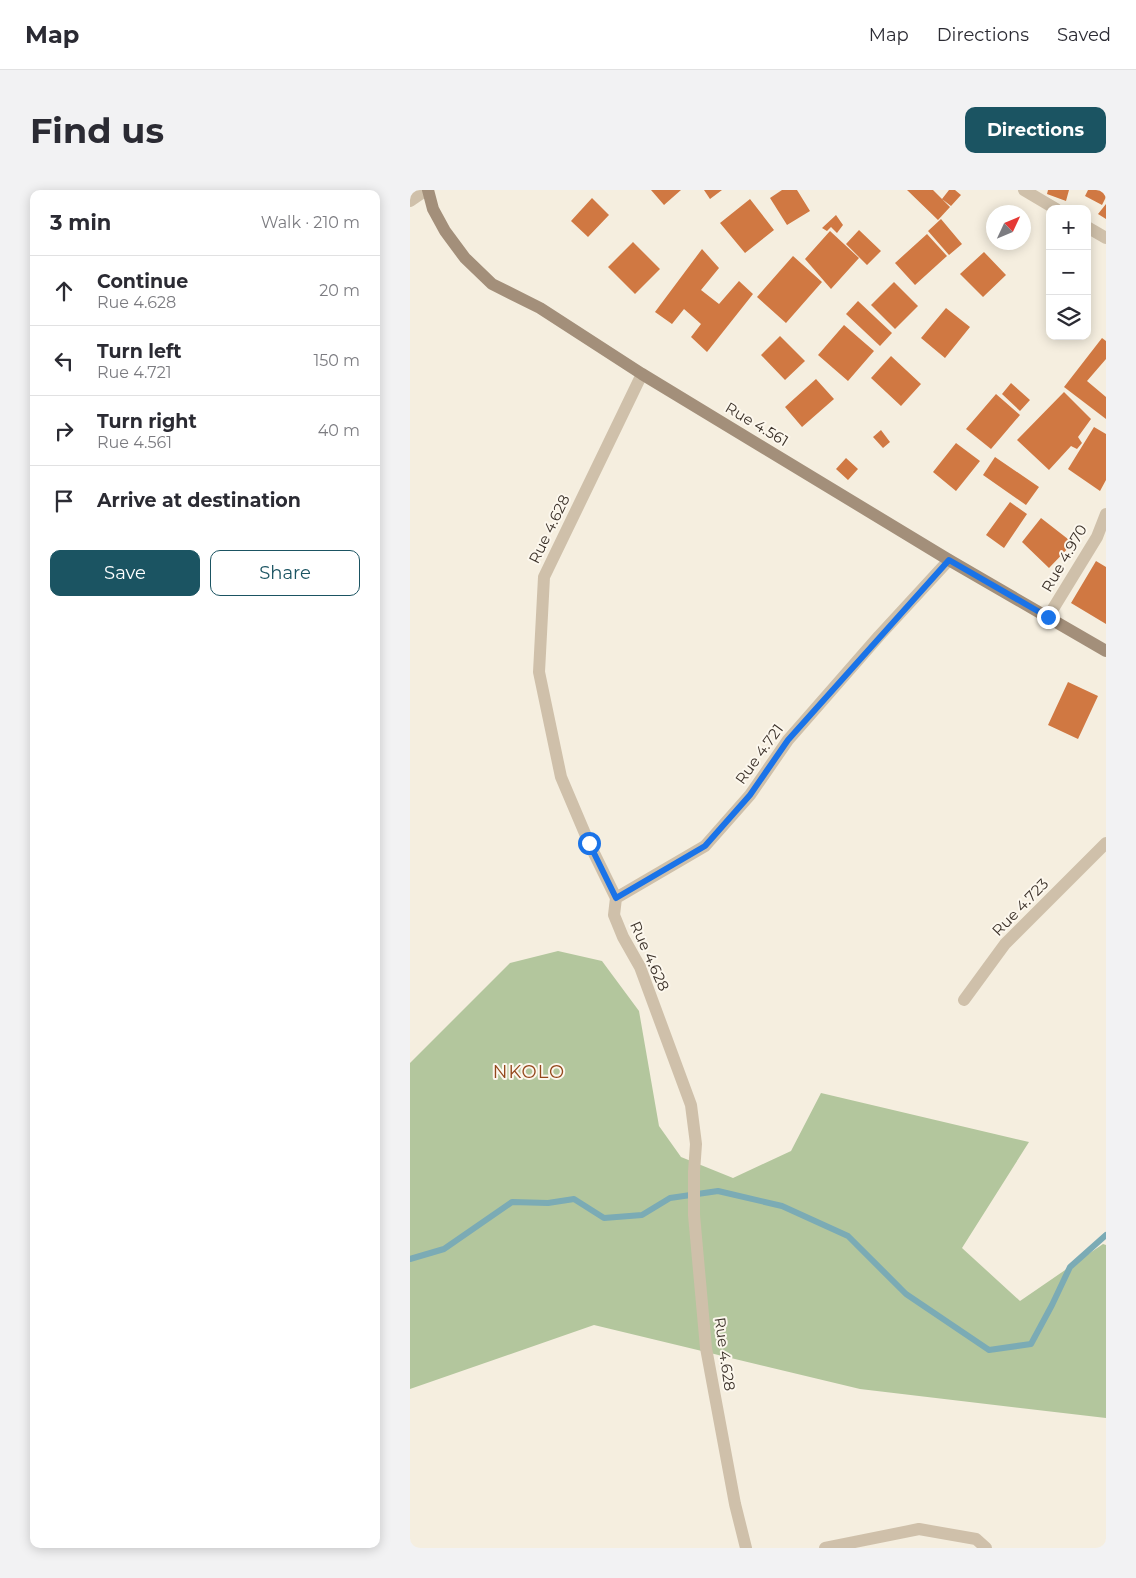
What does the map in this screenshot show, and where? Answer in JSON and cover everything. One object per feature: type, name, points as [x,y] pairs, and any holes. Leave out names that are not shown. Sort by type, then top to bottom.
[{"type":"main road","name":"Rue 4.561","points":[[427,190],[433,210],[445,231],[465,258],[492,284],[540,308],[642,374],[949,560],[1106,651]]},
{"type":"street","points":[[410,201],[427,190]]},
{"type":"street","points":[[1024,190],[1049,205]]},
{"type":"street","points":[[1091,229],[1106,238]]},
{"type":"street","name":"Rue 4.628","points":[[642,374],[544,577],[539,672],[561,776],[589,843],[616,898],[614,915],[623,937],[640,967],[691,1105],[696,1144],[694,1215],[706,1348],[734,1504],[746,1548]]},
{"type":"street","name":"Rue 4.970","points":[[1048,617],[1097,537],[1106,514]]},
{"type":"street","name":"Rue 4.721","points":[[616,898],[705,846],[750,795],[788,740],[949,560]]},
{"type":"street","name":"Rue 4.723","points":[[964,1000],[1005,944],[1106,843]]},
{"type":"street","points":[[825,1548],[919,1528],[976,1539],[986,1548]]},
{"type":"green space","points":[[558,951],[602,961],[639,1011],[659,1126],[681,1157],[733,1178],[791,1151],[821,1093],[1029,1142],[962,1248],[1020,1301],[1103,1244],[1106,1245],[1106,1418],[860,1389],[594,1325],[410,1389],[410,1063],[510,963]]},
{"type":"building","points":[[651,190],[681,190],[664,205]]},
{"type":"building","points":[[704,190],[722,190],[710,199]]},
{"type":"building","points":[[782,190],[797,190],[810,211],[787,225],[770,198]]},
{"type":"building","points":[[907,190],[933,190],[950,207],[938,220]]},
{"type":"building","points":[[949,190],[955,190],[961,195],[951,206],[942,199]]},
{"type":"building","points":[[1048,190],[1069,190],[1066,201],[1047,194]]},
{"type":"building","points":[[1088,190],[1106,190],[1106,197],[1102,205],[1085,196]]},
{"type":"building","points":[[592,198],[609,215],[588,237],[571,221]]},
{"type":"building","points":[[750,199],[774,230],[745,253],[720,223]]},
{"type":"building","points":[[1106,204],[1106,219],[1098,214]]},
{"type":"building","points":[[836,215],[843,225],[837,233],[831,227],[827,231],[822,228]]},
{"type":"building","points":[[941,219],[962,244],[949,255],[928,231]]},
{"type":"building","points":[[859,230],[881,251],[867,265],[846,244]]},
{"type":"building","points":[[830,231],[859,258],[831,289],[805,259]]},
{"type":"building","points":[[927,234],[947,256],[915,285],[895,263]]},
{"type":"building","points":[[633,242],[660,269],[635,294],[608,267]]},
{"type":"building","points":[[702,249],[719,268],[701,290],[719,304],[739,281],[753,294],[707,352],[691,337],[701,324],[684,309],[672,324],[655,312]]},
{"type":"building","points":[[984,252],[1006,275],[983,297],[960,274]]},
{"type":"building","points":[[793,256],[822,282],[786,323],[757,297]]},
{"type":"building","points":[[894,282],[918,306],[895,329],[871,305]]},
{"type":"building","points":[[858,301],[892,333],[880,346],[846,314]]},
{"type":"building","points":[[946,308],[970,327],[945,358],[921,338]]},
{"type":"building","points":[[844,325],[874,351],[848,381],[818,355]]},
{"type":"building","points":[[780,336],[805,361],[785,380],[761,355]]},
{"type":"building","points":[[1102,338],[1106,341],[1106,359],[1087,381],[1106,397],[1106,419],[1064,387]]},
{"type":"building","points":[[891,356],[921,384],[901,406],[871,378]]},
{"type":"building","points":[[816,379],[834,399],[802,427],[785,407]]},
{"type":"building","points":[[1011,383],[1030,400],[1020,411],[1002,394]]},
{"type":"building","points":[[1064,392],[1091,419],[1078,437],[1082,443],[1077,449],[1071,446],[1049,470],[1017,440]]},
{"type":"building","points":[[996,394],[1020,415],[991,449],[966,429]]},
{"type":"building","points":[[1094,427],[1106,434],[1106,480],[1100,491],[1068,469]]},
{"type":"building","points":[[881,430],[890,442],[883,448],[873,437]]},
{"type":"building","points":[[956,443],[980,461],[956,491],[933,472]]},
{"type":"building","points":[[995,457],[1039,487],[1026,505],[983,475]]},
{"type":"building","points":[[846,458],[858,469],[848,480],[836,469]]},
{"type":"building","points":[[1010,502],[1027,514],[1004,548],[986,535]]},
{"type":"building","points":[[1041,518],[1073,543],[1049,568],[1022,542]]},
{"type":"building","points":[[1096,561],[1106,567],[1106,624],[1071,603]]},
{"type":"building","points":[[1068,682],[1098,696],[1078,739],[1048,725]]},
{"type":"waterway","points":[[410,1259],[444,1249],[512,1202],[548,1203],[574,1199],[604,1218],[642,1215],[670,1198],[718,1191],[782,1206],[848,1236],[906,1294],[989,1350],[1031,1344],[1070,1267],[1106,1235]]},
{"type":"district","name":"NKOLO","points":[[529,1072]]},
{"type":"route","points":[[589,843],[616,898],[705,846],[750,795],[788,740],[879,636],[949,560],[1048,617]]}]
